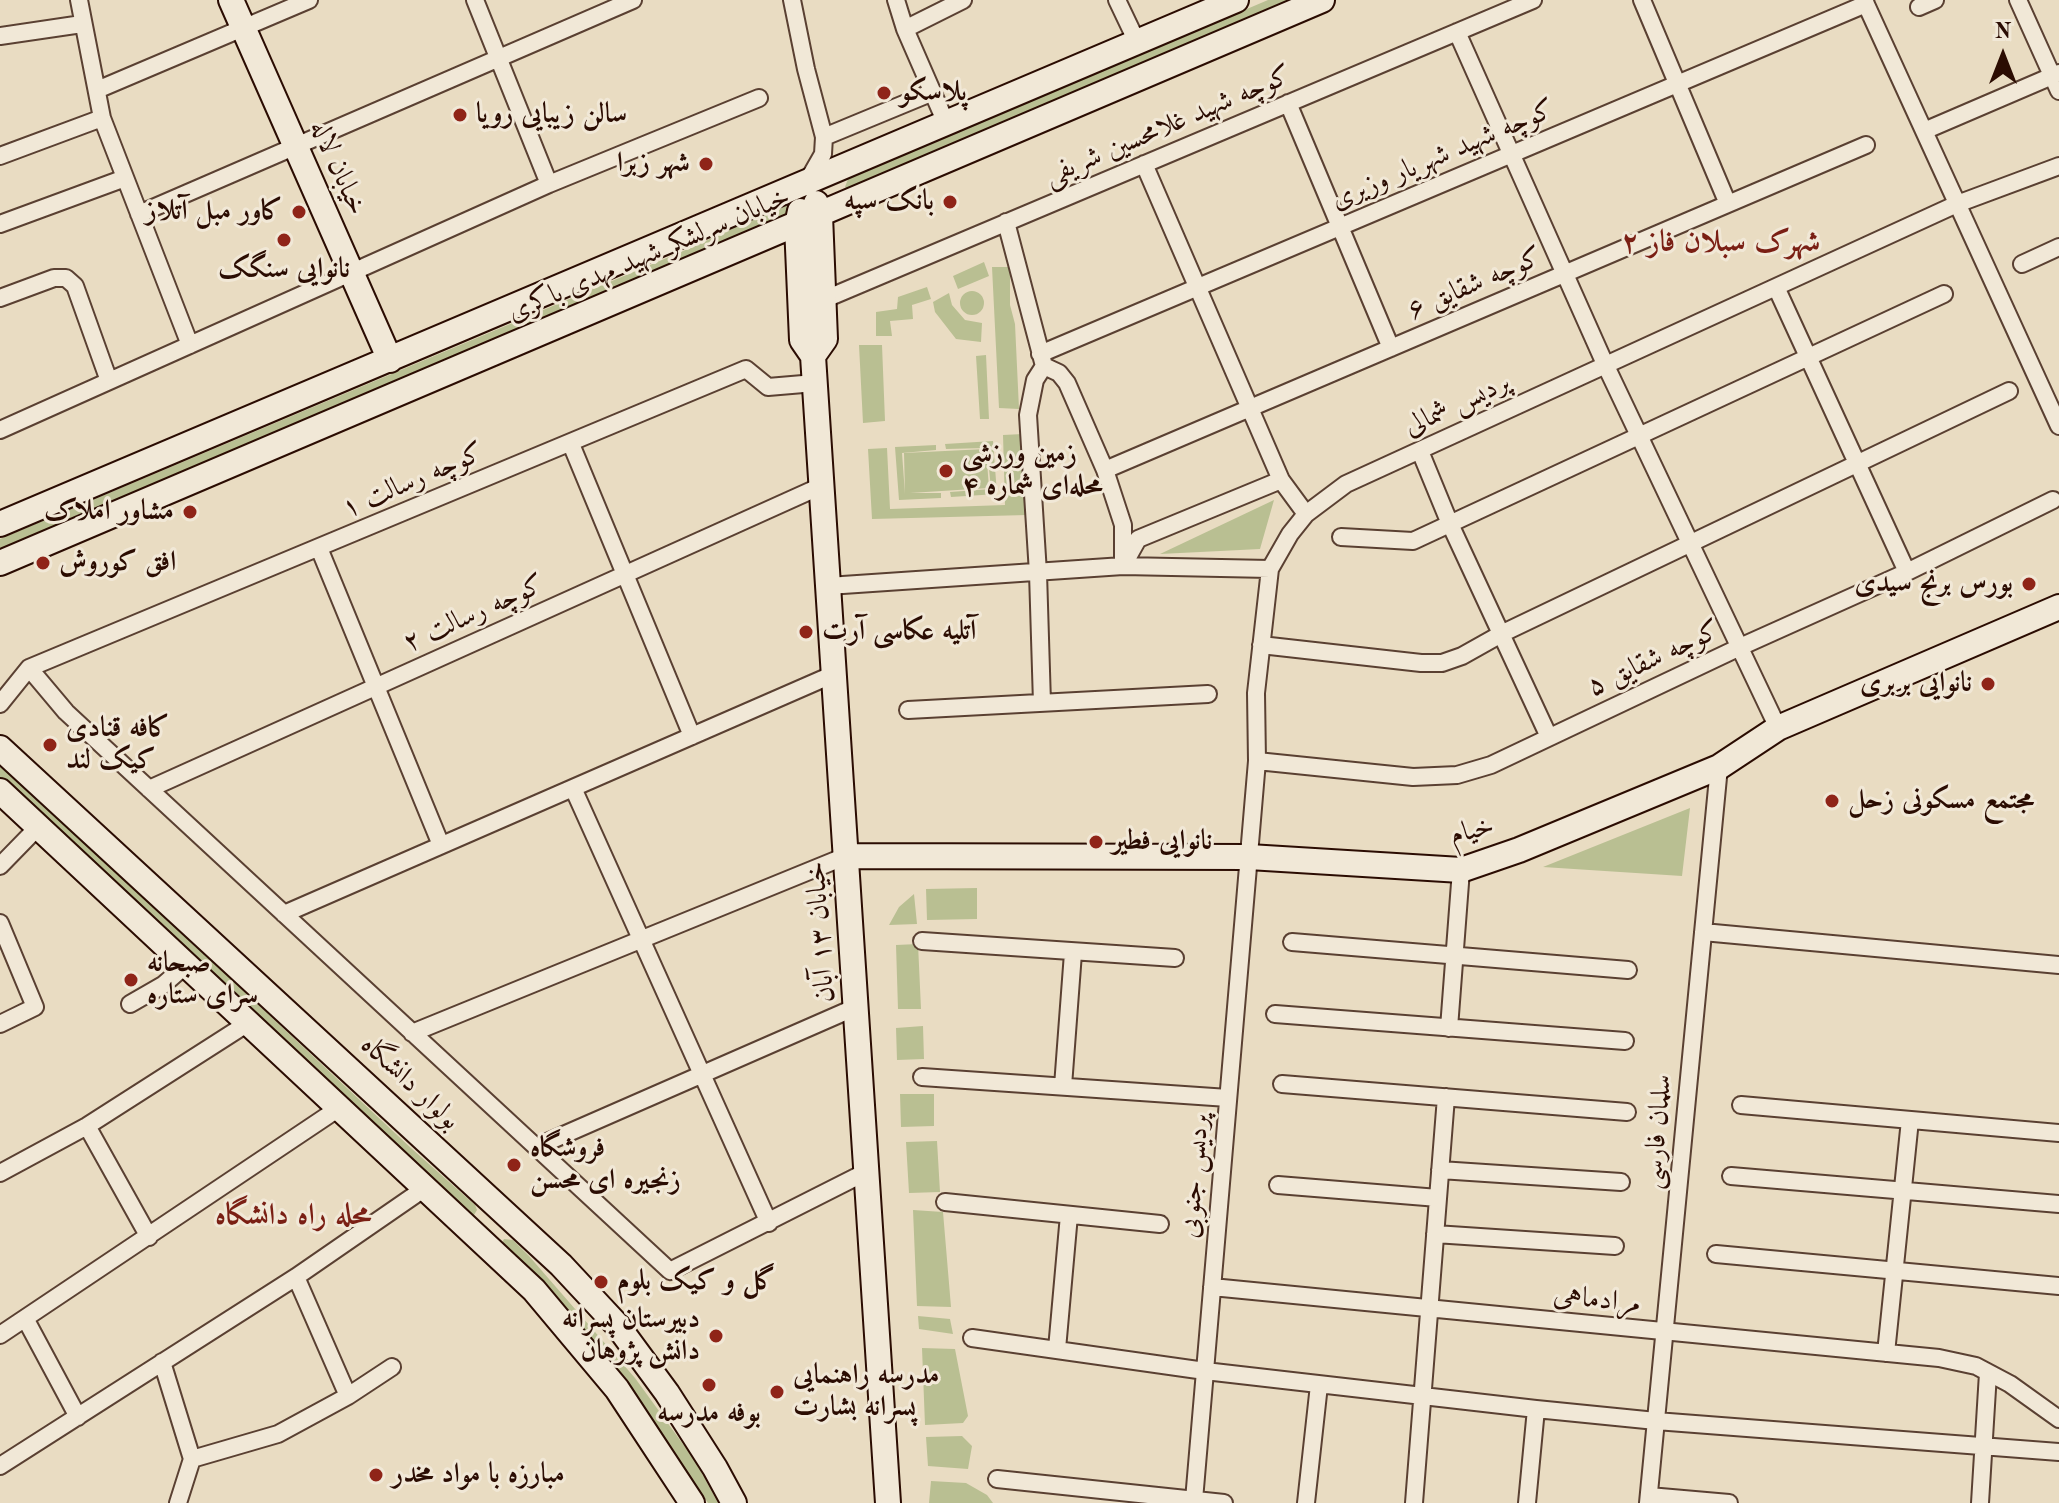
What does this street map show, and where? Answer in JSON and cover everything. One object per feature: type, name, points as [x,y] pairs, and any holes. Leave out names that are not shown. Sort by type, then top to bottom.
[{"type":"main road","name":"خیابان لاله","points":[[231,0],[390,360]]},
{"type":"main road","name":"خیابان سرلشکر شهید مهدی باکری","points":[[0,524],[1236,0]]},
{"type":"main road","name":"خیابان سرلشکر شهید مهدی باکری","points":[[0,563],[1322,0]]},
{"type":"main road","name":"خیابان ۱۳ آبان","points":[[807,182],[820,215],[825,339],[813,356]]},
{"type":"main road","name":"خیابان ۱۳ آبان","points":[[807,182],[797,225],[802,340],[813,356],[815,383],[888,1503]]},
{"type":"main road","name":"خیام","points":[[846,856],[1249,857],[1461,870],[1519,850],[1719,767],[1778,728],[2059,607]]},
{"type":"main road","name":"بولوار دانشگاه","points":[[0,748],[561,1265],[617,1325],[667,1393],[734,1503]]},
{"type":"main road","points":[[0,791],[534,1290],[617,1389],[692,1503]]},
{"type":"main road","points":[[470,1231],[495,1203]]},
{"type":"street","points":[[79,0],[102,118],[190,345]]},
{"type":"street","points":[[97,90],[309,0]]},
{"type":"street","points":[[475,0],[549,184]]},
{"type":"street","points":[[139,214],[633,0]]},
{"type":"street","points":[[792,0],[824,137],[823,154],[807,182]]},
{"type":"street","points":[[896,0],[905,29],[946,123]]},
{"type":"street","points":[[905,29],[963,0]]},
{"type":"street","points":[[1117,0],[1137,42]]},
{"type":"street","name":"کوچه شهید غلامحسین شریفی","points":[[823,300],[1533,0]]},
{"type":"street","points":[[1642,0],[1728,204]]},
{"type":"street","points":[[1924,131],[2057,80],[2018,0]]},
{"type":"street","points":[[1865,2],[2059,426]]},
{"type":"street","name":"کوچه شهید شهریار وزیری","points":[[1042,360],[1197,287],[1865,2]]},
{"type":"street","points":[[0,36],[82,24]]},
{"type":"street","points":[[1457,32],[1605,364],[1778,728]]},
{"type":"street","points":[[824,137],[933,92]]},
{"type":"street","points":[[0,430],[549,184],[759,98]]},
{"type":"street","points":[[1288,103],[1391,348]]},
{"type":"street","points":[[0,156],[102,118]]},
{"type":"street","name":"کوچه شقایق ۶","points":[[1105,470],[1866,145]]},
{"type":"street","points":[[1144,164],[1281,480],[1306,514]]},
{"type":"street","name":"پردیس شمالی","points":[[1249,857],[1257,761],[1256,693],[1270,569],[1290,534],[1306,514],[1346,484],[1605,364],[1957,204],[2059,166]]},
{"type":"street","points":[[0,224],[125,178]]},
{"type":"street","points":[[1006,222],[1042,360],[1028,415],[1042,703]]},
{"type":"street","points":[[2022,264],[2059,247]]},
{"type":"street","points":[[0,298],[54,278],[66,278],[75,286],[109,381]]},
{"type":"street","points":[[1776,287],[1907,572]]},
{"type":"street","points":[[1341,537],[1413,541],[1944,294]]},
{"type":"street","points":[[1042,360],[1067,383],[1105,470],[1123,525],[1123,566]]},
{"type":"street","name":"کوچه رسالت ۱","points":[[29,668],[746,369],[768,387],[815,383]]},
{"type":"street","points":[[1261,645],[1442,663],[2009,391]]},
{"type":"street","points":[[571,444],[692,736]]},
{"type":"street","points":[[1420,451],[1450,524],[1549,737]]},
{"type":"street","points":[[1123,566],[1138,539],[1281,480]]},
{"type":"street","name":"کوچه رسالت ۲","points":[[149,789],[821,486]]},
{"type":"street","name":"کوچه شقایق ۵","points":[[1257,761],[1413,777],[1457,775],[1491,765],[1907,572],[2053,500]]},
{"type":"street","points":[[319,548],[441,845]]},
{"type":"street","points":[[828,586],[1123,566],[1270,569]]},
{"type":"street","points":[[0,704],[29,668],[66,712],[670,1271],[866,1172]]},
{"type":"street","points":[[284,914],[834,674]]},
{"type":"street","points":[[908,710],[1208,694]]},
{"type":"street","name":"سلمان فارسی","points":[[1648,1500],[1719,767]]},
{"type":"street","points":[[573,788],[769,1223]]},
{"type":"street","points":[[0,866],[38,827]]},
{"type":"street","points":[[412,1033],[846,856]]},
{"type":"street","name":"پردیس جنوبی","points":[[1194,1500],[1249,857]]},
{"type":"street","points":[[1449,1028],[1461,870]]},
{"type":"street","points":[[0,923],[35,1007],[0,1024]]},
{"type":"street","points":[[1703,932],[2059,965]]},
{"type":"street","points":[[922,941],[1175,958]]},
{"type":"street","points":[[1292,942],[1628,970]]},
{"type":"street","points":[[1063,1086],[1073,953]]},
{"type":"street","points":[[130,1004],[163,985],[186,965]]},
{"type":"street","points":[[536,1147],[856,1007]]},
{"type":"street","points":[[1275,1014],[1625,1041]]},
{"type":"street","points":[[0,1173],[87,1126],[248,1023]]},
{"type":"street","points":[[922,1077],[1228,1098]]},
{"type":"street","points":[[1282,1084],[1627,1112]]},
{"type":"street","points":[[1414,1503],[1446,1097]]},
{"type":"street","points":[[1741,1105],[2059,1133]]},
{"type":"street","points":[[0,1335],[339,1108]]},
{"type":"street","points":[[1886,1353],[1910,1120]]},
{"type":"street","points":[[87,1126],[149,1237]]},
{"type":"street","points":[[1440,1170],[1621,1182]]},
{"type":"street","points":[[1731,1176],[2059,1204]]},
{"type":"street","points":[[1278,1185],[1438,1198]]},
{"type":"street","points":[[0,1466],[296,1277],[425,1188]]},
{"type":"street","points":[[945,1202],[1160,1224]]},
{"type":"street","points":[[1057,1349],[1069,1215]]},
{"type":"street","points":[[1435,1234],[1615,1246]]},
{"type":"street","points":[[1716,1254],[2059,1286]]},
{"type":"street","points":[[296,1277],[348,1396]]},
{"type":"street","name":"مرادماهی","points":[[1212,1287],[1939,1358],[1982,1370],[2010,1384],[2059,1419]]},
{"type":"street","points":[[26,1320],[78,1417]]},
{"type":"street","points":[[972,1338],[1205,1371],[1536,1409],[2059,1452]]},
{"type":"street","points":[[162,1362],[192,1459],[178,1503]]},
{"type":"street","points":[[192,1459],[278,1434],[348,1396],[392,1367]]},
{"type":"street","points":[[1980,1503],[1984,1446],[1982,1370]]},
{"type":"street","points":[[1306,1503],[1319,1385]]},
{"type":"street","points":[[1527,1503],[1536,1409]]},
{"type":"street","points":[[997,1479],[1224,1503]]},
{"type":"street","points":[[1648,1500],[1729,1503]]},
{"type":"green space","points":[[1268,0],[1295,0],[850,191],[845,187],[848,179]]},
{"type":"green space","points":[[783,204],[791,206],[788,216],[0,552],[0,539],[695,246]]},
{"type":"green space","points":[[984,262],[989,276],[958,289],[953,276]]},
{"type":"green space","points":[[992,267],[1010,267],[1010,305],[1015,324],[1019,409],[999,408]]},
{"type":"green space","points":[[927,287],[931,299],[912,305],[913,319],[890,321],[892,336],[876,336],[876,312],[897,309],[898,297]]},
{"type":"green space","points":[[972,291],[980,295],[984,303],[980,311],[972,315],[964,311],[960,303],[964,295]]},
{"type":"green space","points":[[949,293],[952,305],[965,320],[982,323],[981,342],[956,339],[935,312],[933,302]]},
{"type":"green space","points":[[859,345],[882,345],[885,421],[863,423]]},
{"type":"green space","points":[[986,355],[989,419],[980,419],[976,356]]},
{"type":"green space","points":[[1023,434],[1027,515],[872,519],[868,449],[887,448],[890,509],[1005,505],[1003,435]]},
{"type":"green space","points":[[993,441],[997,494],[951,497],[950,492],[991,489],[987,448],[946,449],[945,444]]},
{"type":"green space","name":"زمین ورزشی محله‌ای شماره ۴","points":[[936,445],[936,450],[902,453],[905,494],[904,453],[986,449],[989,488],[910,493],[941,493],[941,498],[899,500],[895,447]]},
{"type":"green space","points":[[1274,500],[1260,549],[1160,554]]},
{"type":"green space","points":[[0,763],[475,1205],[477,1210],[474,1215],[464,1212],[0,778]]},
{"type":"green space","points":[[1690,808],[1682,876],[1543,867]]},
{"type":"green space","points":[[977,888],[977,919],[927,920],[926,889]]},
{"type":"green space","points":[[914,894],[917,924],[889,925],[899,907]]},
{"type":"green space","points":[[918,944],[921,1009],[898,1009],[896,945]]},
{"type":"green space","points":[[923,1026],[924,1059],[897,1060],[896,1028]]},
{"type":"green space","points":[[900,1094],[934,1094],[934,1126],[901,1127]]},
{"type":"green space","points":[[937,1141],[940,1192],[909,1193],[906,1142]]},
{"type":"green space","points":[[913,1210],[943,1212],[951,1307],[917,1306]]},
{"type":"green space","points":[[504,1239],[513,1240],[529,1256],[635,1378],[696,1462],[718,1503],[708,1503],[645,1410],[609,1365],[506,1252],[502,1243]]},
{"type":"green space","points":[[918,1316],[950,1319],[953,1334],[919,1329]]},
{"type":"green space","points":[[922,1348],[955,1349],[968,1416],[963,1423],[925,1425]]},
{"type":"green space","points":[[962,1436],[972,1446],[968,1469],[928,1466],[926,1437]]},
{"type":"green space","points":[[931,1481],[966,1483],[987,1495],[993,1503],[929,1503]]},
{"type":"place","name":"پلاسکو","points":[[884,93]]},
{"type":"place","name":"سالن زیبایی رویا","points":[[460,115]]},
{"type":"place","name":"شهر زبرا","points":[[706,164]]},
{"type":"place","name":"بانک سپه","points":[[950,202]]},
{"type":"place","name":"کاور مبل آتلاز","points":[[299,212]]},
{"type":"place","name":"نانوایی سنگک","points":[[284,240]]},
{"type":"place","name":"زمین ورزشی محله‌ای شماره ۴","points":[[946,471]]},
{"type":"place","name":"مشاور املاک","points":[[190,512]]},
{"type":"place","name":"افق کوروش","points":[[43,563]]},
{"type":"place","name":"بورس برنج سیدی","points":[[2029,584]]},
{"type":"place","name":"آتلیه عکاسی آرت","points":[[806,632]]},
{"type":"place","name":"نانوایی بربری","points":[[1988,684]]},
{"type":"place","name":"کافه قنادی کیک لند","points":[[50,745]]},
{"type":"place","name":"مجتمع مسکونی زحل","points":[[1832,801]]},
{"type":"place","name":"نانوایی فطیر","points":[[1096,842]]},
{"type":"place","name":"صبحانه سرای ستاره","points":[[131,980]]},
{"type":"place","name":"فروشگاه زنجیره ای محسن","points":[[514,1165]]},
{"type":"place","name":"گل و کیک بلوم","points":[[601,1282]]},
{"type":"place","name":"دبیرستان پسرانه دانش پژوهان","points":[[716,1336]]},
{"type":"place","name":"بوفه مدرسه","points":[[709,1385]]},
{"type":"place","name":"مدرسه راهنمایی پسرانه بشارت","points":[[777,1392]]},
{"type":"place","name":"مبارزه با مواد مخدر","points":[[376,1475]]},
{"type":"district","name":"شهرک سبلان فاز ۲","points":[[1721,243]]},
{"type":"district","name":"محله راه دانشگاه","points":[[293,1216]]}]
